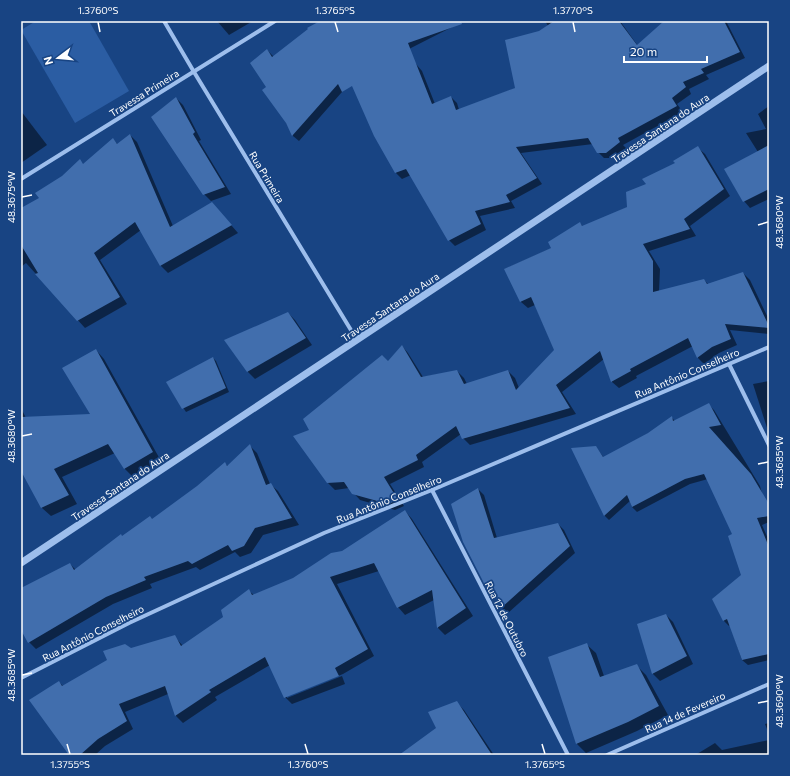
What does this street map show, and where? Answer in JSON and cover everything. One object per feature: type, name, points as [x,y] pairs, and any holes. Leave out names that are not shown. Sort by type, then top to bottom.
[{"type":"street","name":"Rua Primeira","points":[[164,21],[357,340]]},
{"type":"street","name":"Travessa Primeira","points":[[21,179],[275,21]]},
{"type":"street","name":"Travessa Santana do Aura","points":[[21,563],[769,66]]},
{"type":"street","name":"Rua Antônio Conselheiro","points":[[21,678],[129,623],[302,543],[769,348]]},
{"type":"street","points":[[729,364],[769,445]]},
{"type":"street","name":"Rua 12 de Outubro","points":[[432,490],[568,755]]},
{"type":"street","name":"Rua 14 de Fevereiro","points":[[606,755],[769,684]]},
{"type":"shaded area","points":[[36,21],[89,21],[129,91],[75,123],[21,30]]},
{"type":"building","points":[[320,21],[461,21],[462,24],[408,43],[432,104],[451,96],[456,110],[515,88],[505,40],[539,31],[554,21],[619,21],[637,45],[664,21],[724,21],[740,52],[701,69],[704,73],[683,82],[686,87],[672,98],[677,106],[618,138],[620,142],[606,153],[597,153],[588,138],[516,147],[537,178],[506,195],[510,202],[475,211],[481,224],[448,241],[406,169],[395,173],[374,136],[352,86],[342,92],[338,84],[292,136],[286,123],[262,90],[266,87],[250,63],[267,49],[272,57],[308,29],[307,28]]},
{"type":"building","points":[[176,97],[195,132],[193,134],[225,187],[203,195],[151,117]]},
{"type":"building","points":[[130,134],[170,227],[212,202],[232,225],[160,266],[135,222],[94,253],[120,297],[77,321],[35,274],[38,273],[21,245],[21,208],[39,198],[35,193],[62,176],[80,159],[83,164],[113,138],[117,144]]},
{"type":"building","points":[[769,145],[769,189],[743,202],[724,169]]},
{"type":"building","points":[[698,146],[724,189],[684,219],[690,229],[643,244],[653,261],[653,292],[704,279],[707,284],[743,272],[769,328],[725,324],[731,339],[712,347],[697,358],[688,338],[630,369],[631,371],[611,382],[600,351],[556,385],[570,408],[462,439],[456,426],[416,455],[418,460],[384,477],[398,500],[388,504],[352,494],[344,482],[327,483],[293,436],[309,430],[303,419],[382,355],[388,361],[402,345],[421,377],[457,370],[464,384],[508,370],[516,390],[554,350],[531,297],[520,302],[504,269],[551,248],[548,242],[580,222],[582,226],[627,207],[626,192],[646,184],[642,179],[675,163],[673,161]]},
{"type":"building","points":[[288,312],[306,338],[247,372],[224,340]]},
{"type":"building","points":[[96,349],[153,452],[124,469],[108,444],[54,469],[69,495],[41,508],[21,471],[21,417],[90,414],[62,368]]},
{"type":"building","points":[[213,357],[226,388],[182,409],[166,382]]},
{"type":"building","points":[[709,403],[721,425],[709,427],[751,474],[769,504],[769,516],[757,518],[769,547],[769,654],[742,660],[727,619],[723,621],[712,599],[741,575],[728,536],[732,534],[704,474],[685,479],[632,507],[627,495],[604,516],[571,448],[596,446],[603,457],[648,433],[672,416],[673,421]]},
{"type":"building","points":[[250,444],[266,485],[271,483],[292,518],[255,528],[244,546],[232,551],[228,545],[192,564],[188,561],[144,577],[146,580],[106,597],[28,643],[21,630],[21,588],[70,563],[74,570],[121,534],[122,536],[150,516],[152,519],[197,486],[225,462],[227,466]]},
{"type":"building","points":[[478,488],[494,538],[558,523],[570,546],[501,608],[492,591],[489,593],[463,542],[451,504]]},
{"type":"building","points":[[405,510],[466,608],[437,628],[432,590],[397,608],[374,563],[330,577],[368,649],[335,668],[339,676],[284,698],[265,657],[209,690],[211,692],[175,716],[165,686],[119,704],[127,721],[98,739],[80,755],[69,755],[29,700],[59,681],[62,686],[107,660],[103,651],[125,644],[131,648],[175,635],[181,646],[223,617],[221,610],[249,589],[252,595],[293,578],[331,553],[342,551]]},
{"type":"building","points":[[666,614],[687,656],[652,674],[637,624]]},
{"type":"building","points":[[587,643],[600,677],[637,664],[659,706],[628,722],[576,744],[548,657]]},
{"type":"building","points":[[457,701],[492,755],[399,755],[436,728],[428,712]]}]
